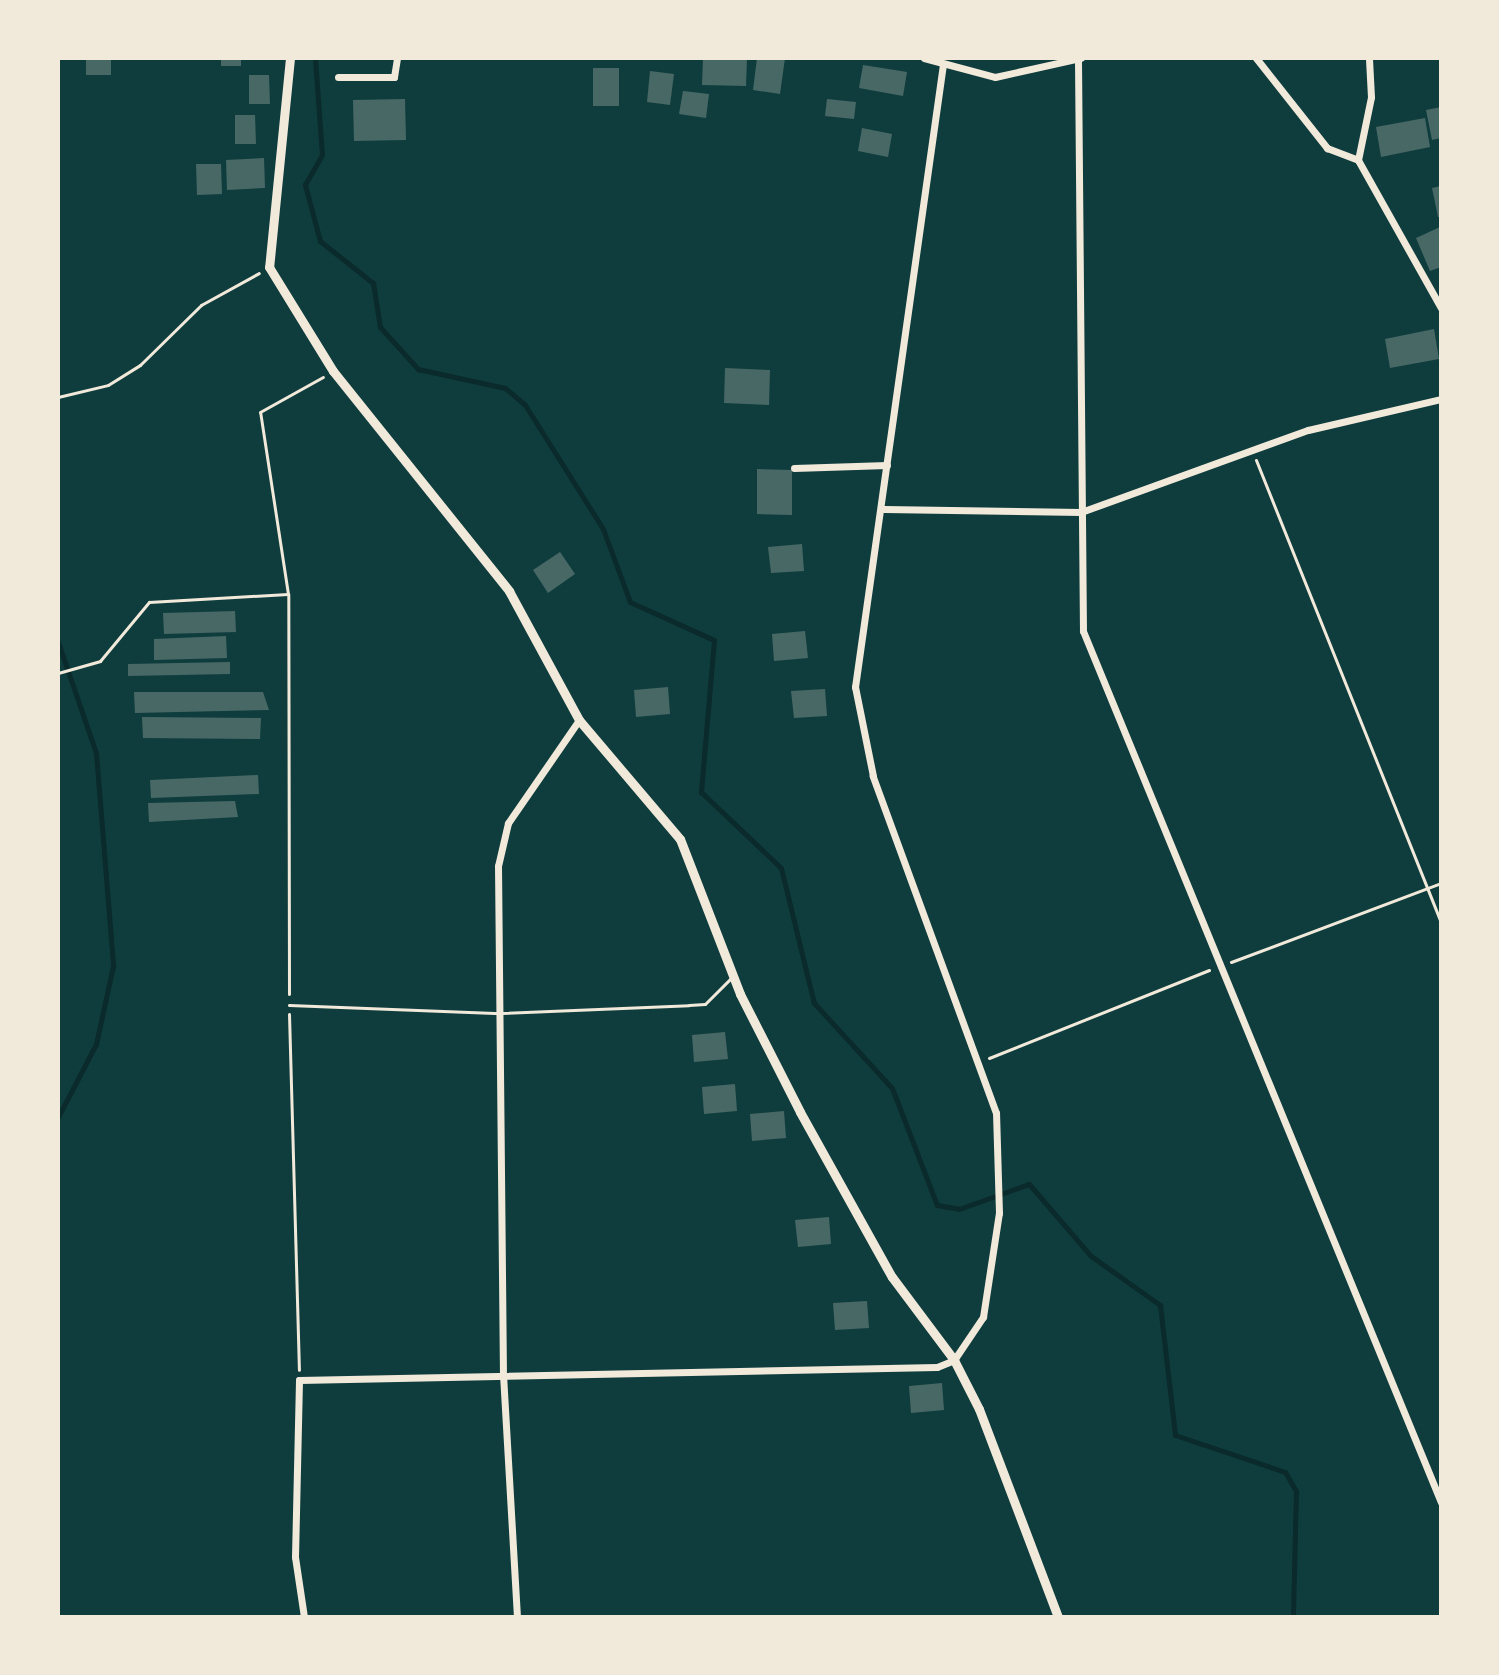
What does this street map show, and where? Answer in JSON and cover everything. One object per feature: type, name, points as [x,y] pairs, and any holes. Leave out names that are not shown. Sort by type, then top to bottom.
[{"type":"street","points":[[290,58],[269,267],[333,371],[509,591],[579,720],[680,839],[734,975],[851,1207],[892,1277],[954,1360],[1058,1617]]},
{"type":"street","points":[[338,77],[394,77],[397,58]]},
{"type":"street","points":[[924,58],[995,77],[1080,59],[1083,631],[1441,1502]]},
{"type":"street","points":[[1256,58],[1327,148],[1358,160],[1441,308]]},
{"type":"street","points":[[1358,160],[1371,97],[1369,58]]},
{"type":"street","points":[[304,1617],[295,1557],[299,1380],[937,1367],[954,1360],[983,1317],[999,1213],[988,1087],[949,996],[859,727],[862,602],[884,509],[887,465],[943,64]]},
{"type":"street","points":[[884,509],[1081,512],[1251,449],[1441,399]]},
{"type":"street","points":[[794,468],[887,465]]},
{"type":"street","points":[[517,1617],[503,1377],[498,866],[508,823],[579,720]]},
{"type":"lane","points":[[289,1005],[501,1013],[705,1004],[734,975]]},
{"type":"path","points":[[58,397],[108,385],[140,365],[201,305],[269,267]]},
{"type":"path","points":[[299,1380],[289,1005],[288,594],[260,412],[333,371]]},
{"type":"path","points":[[1251,449],[1441,922]]},
{"type":"path","points":[[60,672],[100,661],[149,602],[288,594]]},
{"type":"building","points":[[86,58],[111,58],[111,75],[86,75]]},
{"type":"building","points":[[221,58],[241,58],[241,66],[221,66]]},
{"type":"building","points":[[703,58],[747,58],[746,86],[702,85]]},
{"type":"building","points":[[757,58],[785,58],[780,94],[753,90]]},
{"type":"building","points":[[863,65],[907,72],[903,96],[859,88]]},
{"type":"building","points":[[593,68],[619,68],[619,106],[593,106]]},
{"type":"building","points":[[650,71],[674,74],[670,105],[647,102]]},
{"type":"building","points":[[249,75],[269,75],[270,104],[249,104]]},
{"type":"building","points":[[683,91],[709,94],[706,118],[679,114]]},
{"type":"building","points":[[405,99],[406,140],[354,141],[353,100]]},
{"type":"building","points":[[827,99],[856,102],[854,119],[825,116]]},
{"type":"building","points":[[1441,107],[1441,138],[1432,140],[1426,110]]},
{"type":"building","points":[[235,115],[255,115],[256,144],[235,144]]},
{"type":"building","points":[[1425,118],[1430,147],[1381,157],[1376,127]]},
{"type":"building","points":[[862,128],[892,134],[888,157],[858,151]]},
{"type":"building","points":[[264,158],[265,188],[227,190],[226,160]]},
{"type":"building","points":[[196,164],[221,164],[222,194],[197,195]]},
{"type":"building","points":[[1441,186],[1441,217],[1438,217],[1432,188]]},
{"type":"building","points":[[1440,227],[1441,267],[1430,271],[1416,238]]},
{"type":"building","points":[[1434,329],[1439,359],[1390,368],[1385,339]]},
{"type":"building","points":[[725,368],[770,370],[769,405],[724,403]]},
{"type":"building","points":[[757,469],[792,470],[792,515],[757,514]]},
{"type":"building","points":[[802,544],[804,571],[771,573],[768,547]]},
{"type":"building","points":[[560,552],[575,574],[548,593],[533,570]]},
{"type":"building","points":[[235,611],[236,632],[164,634],[163,613]]},
{"type":"building","points":[[805,631],[808,658],[774,661],[772,634]]},
{"type":"building","points":[[226,636],[227,658],[154,660],[154,639]]},
{"type":"building","points":[[230,662],[230,674],[128,676],[128,664]]},
{"type":"building","points":[[668,687],[670,714],[636,717],[634,690]]},
{"type":"building","points":[[825,689],[827,716],[794,718],[791,691]]},
{"type":"building","points":[[134,692],[263,692],[269,710],[135,713]]},
{"type":"building","points":[[142,717],[261,718],[260,739],[143,738]]},
{"type":"building","points":[[258,775],[259,794],[151,798],[150,780]]},
{"type":"building","points":[[235,801],[238,817],[149,822],[148,803]]},
{"type":"building","points":[[725,1032],[728,1059],[694,1062],[692,1035]]},
{"type":"building","points":[[735,1084],[737,1111],[704,1114],[702,1087]]},
{"type":"building","points":[[784,1111],[786,1138],[752,1141],[750,1114]]},
{"type":"building","points":[[829,1217],[831,1244],[798,1247],[795,1220]]},
{"type":"building","points":[[867,1301],[869,1328],[835,1330],[833,1303]]},
{"type":"building","points":[[942,1383],[944,1410],[911,1413],[909,1386]]},
{"type":"waterway","points":[[315,58],[322,155],[305,185],[320,241],[373,283],[380,327],[418,369],[505,388],[525,405],[603,529],[630,602],[714,640],[701,792],[781,868],[814,1003],[892,1088],[937,1205],[959,1209],[1029,1184],[1091,1256],[1160,1305],[1175,1435],[1285,1472],[1296,1491],[1293,1617]]},
{"type":"waterway","points":[[58,642],[96,753],[113,966],[96,1044],[58,1117]]}]
